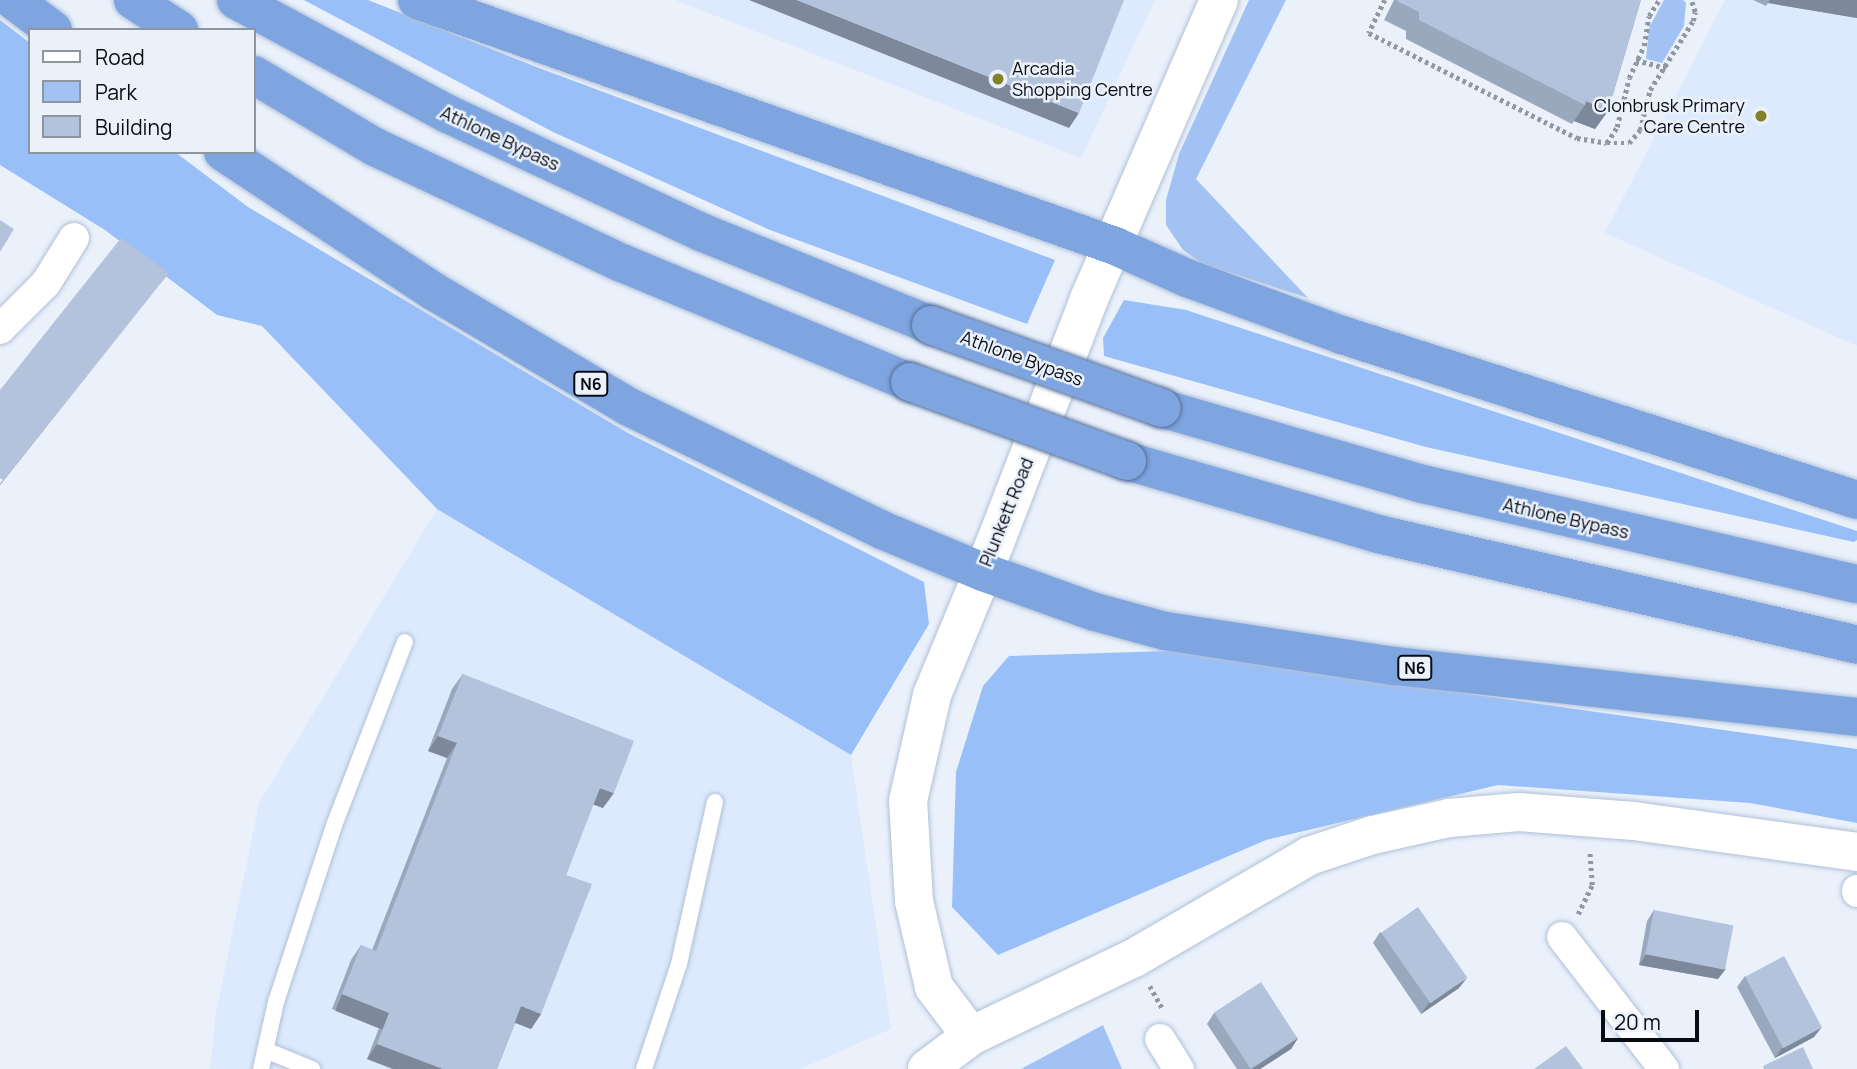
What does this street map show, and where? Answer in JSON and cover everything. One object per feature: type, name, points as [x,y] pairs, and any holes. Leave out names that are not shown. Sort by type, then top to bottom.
[{"type":"highway","points":[[13,0],[50,28]]},
{"type":"highway","points":[[133,0],[176,28]]},
{"type":"highway","name":"Athlone Bypass","points":[[236,0],[460,120],[701,232],[931,325],[1161,408],[1423,484],[1681,546],[1857,584]]},
{"type":"highway","points":[[417,0],[1115,246],[1187,278],[1342,335],[1857,500]]},
{"type":"highway","points":[[256,76],[375,147],[622,264],[910,382],[1127,461],[1378,534],[1857,645]]},
{"type":"highway","name":"N6","points":[[226,154],[433,291],[629,407],[882,530],[982,572],[1095,612],[1165,631],[1395,666],[1857,718]]},
{"type":"street","name":"Plunkett Road","points":[[971,1035],[934,987],[914,901],[908,801],[932,695],[1089,299],[1115,246],[1219,0]]},
{"type":"street","points":[[0,329],[46,283],[74,237]]},
{"type":"street","points":[[927,1069],[971,1035],[1134,958],[1310,856],[1373,835],[1477,815],[1519,813],[1593,817],[1857,852]]},
{"type":"street","points":[[1562,937],[1664,1069]]},
{"type":"street","points":[[1160,1039],[1179,1069]]},
{"type":"lane","points":[[261,1069],[276,1002],[335,823],[404,642]]},
{"type":"lane","points":[[644,1069],[679,964],[715,802]]},
{"type":"lane","points":[[265,1051],[312,1069]]},
{"type":"path","points":[[1385,0],[1369,33],[1577,138],[1607,143],[1629,142],[1635,137],[1647,108],[1650,90],[1693,21],[1695,12],[1691,0]]},
{"type":"path","points":[[1607,143],[1617,127],[1623,99],[1636,60],[1644,46],[1649,16],[1659,0]]},
{"type":"path","points":[[1636,60],[1666,68]]},
{"type":"path","points":[[1623,99],[1647,108]]},
{"type":"path","points":[[1562,937],[1588,897],[1592,885],[1589,857],[1593,817]]},
{"type":"path","points":[[1134,958],[1174,1027],[1160,1039]]},
{"type":"shaded area","points":[[304,0],[368,0],[539,68],[1055,260],[1027,324],[770,230],[553,132]]},
{"type":"shaded area","name":"Arcadia Shopping Centre","points":[[675,0],[1155,0],[1081,158]]},
{"type":"shaded area","name":"Clonbrusk Primary Care Centre","points":[[1725,0],[1857,0],[1857,346],[1605,233]]},
{"type":"shaded area","points":[[0,20],[28,41],[28,154],[178,154],[248,207],[628,433],[924,582],[929,624],[851,755],[437,509],[262,326],[217,315],[105,230],[0,165]]},
{"type":"shaded area","points":[[1124,300],[1186,310],[1857,531],[1857,540],[1854,542],[1426,447],[1104,356],[1103,338]]},
{"type":"shaded area","points":[[437,509],[851,755],[891,1029],[800,1069],[210,1069],[216,1013],[259,803]]},
{"type":"shaded area","points":[[1168,651],[1857,749],[1857,823],[1750,803],[1498,785],[1266,840],[998,955],[952,907],[956,772],[983,686],[1009,656]]},
{"type":"green space","points":[[1249,0],[1286,0],[1196,179],[1308,298],[1203,264],[1183,250],[1166,225],[1166,200],[1179,154]]},
{"type":"green space","points":[[1664,0],[1683,0],[1686,3],[1684,26],[1662,63],[1646,59],[1649,28]]},
{"type":"green space","points":[[1103,1025],[1122,1069],[1021,1069]]},
{"type":"building","points":[[797,0],[1124,0],[1079,113]]},
{"type":"building","points":[[1398,0],[1641,0],[1608,111],[1586,101],[1585,105],[1419,20],[1419,12]]},
{"type":"building","points":[[0,220],[14,229],[0,252]]},
{"type":"building","points":[[121,238],[169,273],[3,480],[0,478],[0,390]]},
{"type":"building","points":[[463,674],[634,741],[614,793],[600,788],[566,875],[592,884],[541,1014],[521,1006],[497,1069],[443,1069],[377,1044],[389,1013],[342,994],[361,945],[376,951],[457,743],[438,736]]},
{"type":"building","points":[[1418,907],[1467,977],[1430,1003],[1381,933]]},
{"type":"building","points":[[1654,910],[1734,925],[1725,970],[1645,954]]},
{"type":"building","points":[[1784,956],[1822,1028],[1783,1048],[1745,977]]},
{"type":"building","points":[[1261,982],[1297,1038],[1251,1069],[1214,1012]]},
{"type":"building","points":[[1566,1046],[1583,1069],[1534,1069]]},
{"type":"building","points":[[1803,1047],[1813,1069],[1764,1069],[1763,1066]]},
{"type":"place","name":"Arcadia Shopping Centre","points":[[998,79]]},
{"type":"place","name":"Clonbrusk Primary Care Centre","points":[[1761,116]]}]
